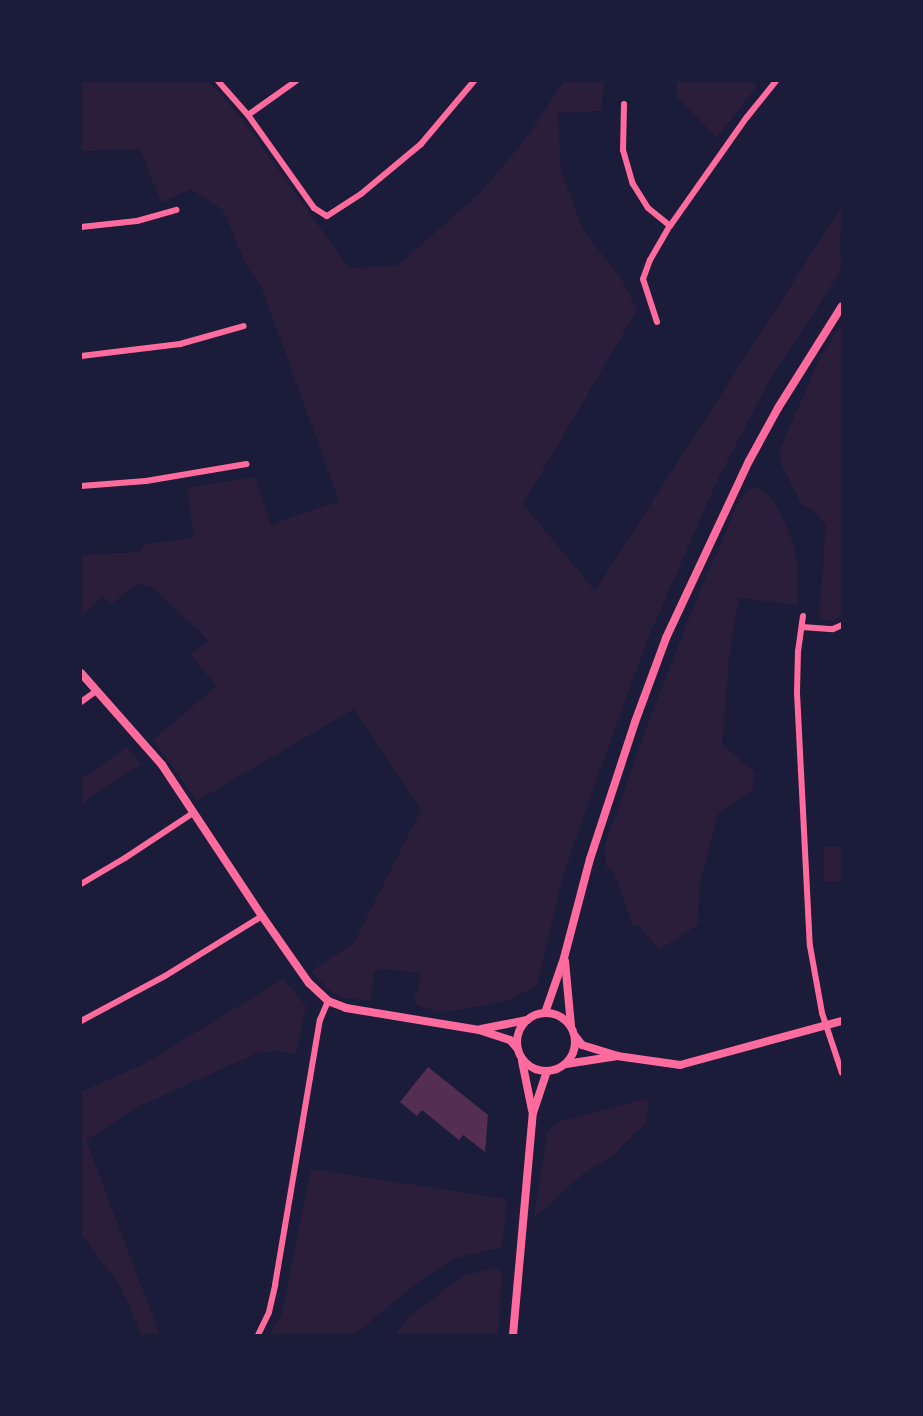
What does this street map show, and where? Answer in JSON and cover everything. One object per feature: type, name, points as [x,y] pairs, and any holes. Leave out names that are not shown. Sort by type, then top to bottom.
[{"type":"main road","points":[[545,1013],[564,958],[590,859],[635,722],[666,638],[749,461],[783,399],[842,306]]},
{"type":"main road","points":[[521,1058],[528,1065],[547,1071],[566,1064],[572,1056],[575,1036],[571,1027],[564,958]]},
{"type":"main road","points":[[533,1113],[517,1048],[520,1028],[527,1020],[545,1013],[555,1014],[571,1027]]},
{"type":"main road","points":[[513,1335],[533,1113],[547,1071]]},
{"type":"street","points":[[218,81],[248,115],[314,208],[327,216],[338,212],[421,144],[474,81]]},
{"type":"street","points":[[248,115],[296,81]]},
{"type":"street","points":[[657,322],[643,279],[650,260],[670,226],[747,117],[776,81]]},
{"type":"street","points":[[624,104],[623,150],[631,177],[648,208],[670,226]]},
{"type":"street","points":[[81,227],[137,221],[176,210]]},
{"type":"street","points":[[81,356],[180,344],[244,326]]},
{"type":"street","points":[[81,486],[146,481],[247,464]]},
{"type":"street","points":[[803,616],[797,693],[808,925],[817,995],[825,1027],[842,1073]]},
{"type":"street","points":[[802,627],[824,630],[842,625]]},
{"type":"street","points":[[81,673],[151,751],[309,983],[328,1001],[346,1008],[478,1030],[510,1040],[517,1048]]},
{"type":"street","points":[[81,702],[96,691]]},
{"type":"street","points":[[81,884],[193,813]]},
{"type":"street","points":[[81,1021],[174,971],[262,916]]},
{"type":"street","points":[[258,1335],[269,1312],[275,1285],[320,1020],[328,1001]]},
{"type":"street","points":[[478,1030],[527,1020]]},
{"type":"street","points":[[575,1036],[582,1045],[617,1056],[686,1065],[842,1021]]},
{"type":"street","points":[[566,1064],[617,1056]]},
{"type":"shaded area","points":[[81,81],[208,81],[239,115],[349,268],[397,266],[482,191],[528,136],[564,81],[604,81],[601,111],[558,113],[561,170],[583,230],[622,280],[637,310],[523,504],[595,591],[842,206],[842,232],[839,237],[842,269],[768,383],[717,481],[646,643],[599,773],[563,876],[537,985],[507,1001],[441,1013],[416,1005],[414,998],[420,986],[419,973],[386,969],[374,971],[371,1001],[342,998],[329,990],[311,971],[354,943],[421,810],[354,709],[197,801],[153,740],[216,686],[191,655],[208,640],[152,587],[138,584],[111,604],[103,597],[81,616],[81,555],[140,552],[145,544],[194,538],[187,488],[255,477],[271,525],[339,501],[262,288],[246,265],[223,210],[191,189],[161,203],[140,149],[81,151]]},
{"type":"shaded area","points":[[677,81],[752,81],[757,86],[717,138],[677,97]]},
{"type":"shaded area","points":[[842,323],[842,615],[833,621],[819,619],[826,525],[814,511],[801,504],[781,464],[780,449],[819,360]]},
{"type":"shaded area","points":[[758,487],[772,499],[785,522],[793,543],[798,568],[798,605],[739,598],[730,648],[722,744],[753,771],[753,791],[718,814],[700,884],[697,925],[659,950],[639,925],[633,925],[613,870],[606,866],[605,845],[644,734],[694,605],[739,501],[749,489]]},
{"type":"shaded area","points":[[127,747],[141,764],[81,804],[81,779]]},
{"type":"shaded area","points":[[824,847],[842,847],[842,881],[824,881]]},
{"type":"shaded area","points":[[283,979],[306,1006],[296,1054],[277,1051],[257,1053],[142,1105],[86,1140],[160,1335],[141,1335],[121,1287],[81,1234],[81,1092],[142,1065]]},
{"type":"shaded area","points":[[649,1098],[646,1123],[613,1155],[584,1173],[534,1218],[547,1132],[557,1122]]},
{"type":"shaded area","points":[[311,1169],[507,1199],[502,1247],[456,1258],[412,1287],[354,1335],[269,1335],[282,1313]]},
{"type":"shaded area","points":[[494,1267],[502,1273],[498,1335],[406,1335],[396,1333],[409,1317],[461,1277]]},
{"type":"building","points":[[428,1067],[488,1115],[485,1152],[463,1135],[459,1140],[422,1110],[417,1116],[400,1102]]}]
